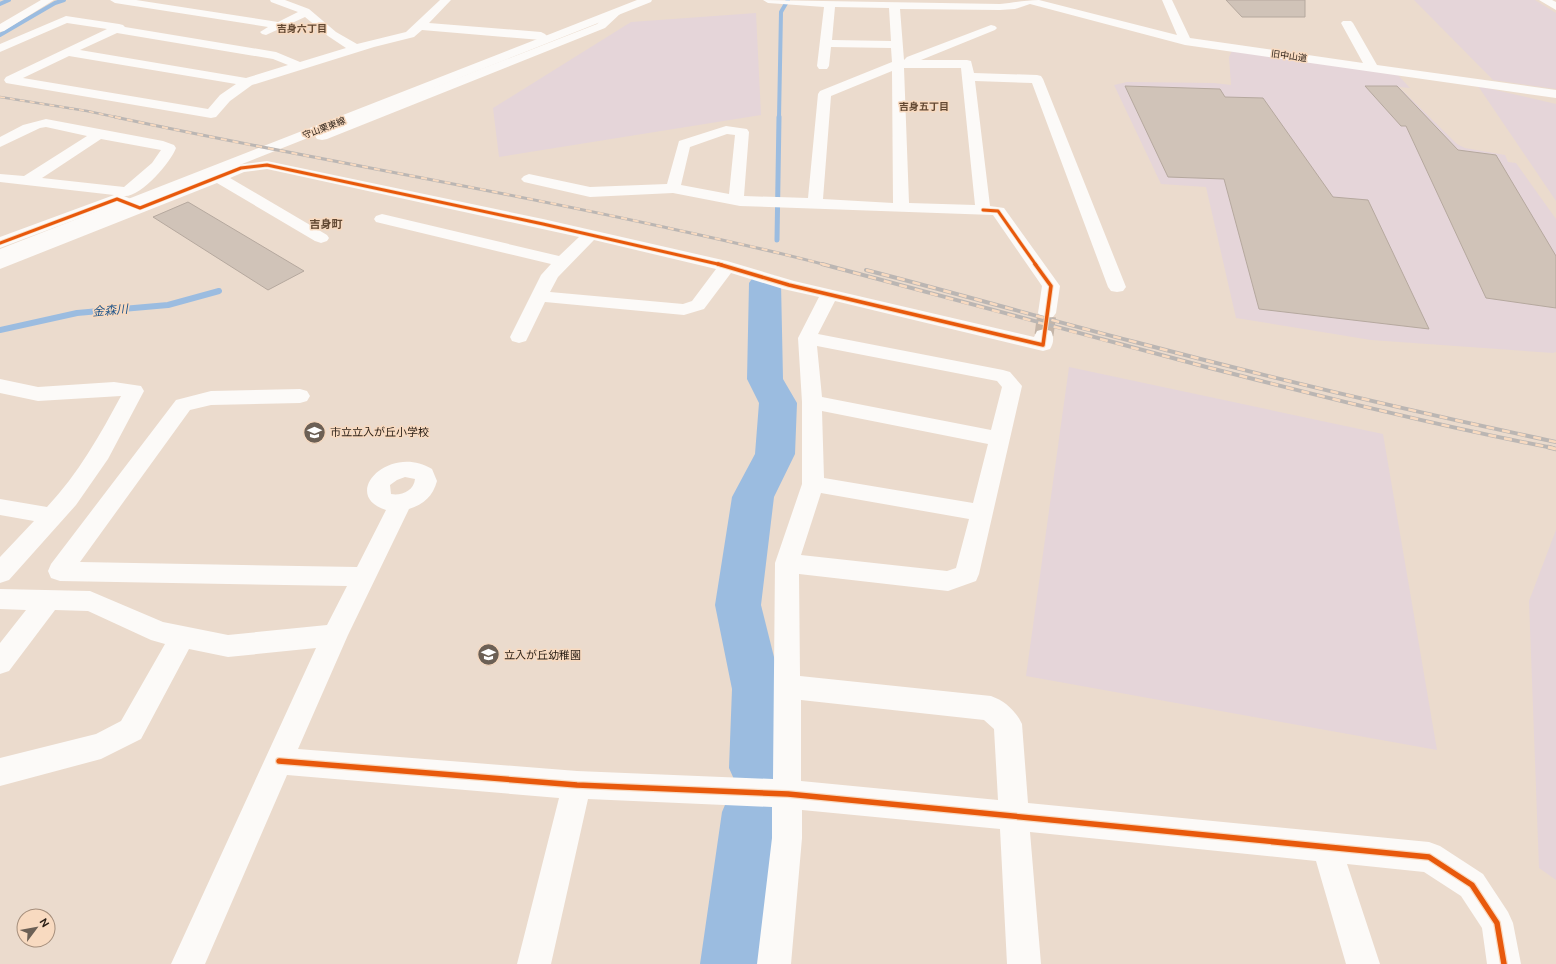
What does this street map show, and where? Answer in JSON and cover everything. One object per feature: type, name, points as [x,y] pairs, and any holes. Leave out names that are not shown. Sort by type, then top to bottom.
[{"type":"street","points":[[0,29],[49,0]]},
{"type":"street","points":[[114,0],[278,25]]},
{"type":"street","points":[[175,9],[198,0]]},
{"type":"street","points":[[275,0],[305,11],[332,34],[356,49]]},
{"type":"street","points":[[300,66],[276,56],[116,29],[32,68],[10,80],[211,114],[225,98],[247,82],[300,66],[356,49],[410,36],[446,0]]},
{"type":"street","name":"守山栗東線","points":[[0,255],[647,0]]},
{"type":"street","points":[[768,0],[830,4],[1000,7],[1014,6],[1031,1]]},
{"type":"street","points":[[1167,0],[1185,41]]},
{"type":"street","points":[[1544,0],[1556,7]]},
{"type":"street","name":"旧中山道","points":[[1031,1],[1185,41],[1556,94]]},
{"type":"street","points":[[823,66],[830,4]]},
{"type":"street","points":[[894,5],[896,45],[899,64],[901,208]]},
{"type":"street","points":[[232,48],[303,14],[305,11]]},
{"type":"street","points":[[430,93],[413,86],[595,16],[613,14]]},
{"type":"street","points":[[322,136],[601,26],[613,14]]},
{"type":"street","points":[[0,48],[66,19],[119,27],[116,29]]},
{"type":"street","points":[[1347,23],[1372,67]]},
{"type":"street","points":[[420,26],[541,36]]},
{"type":"street","points":[[815,203],[825,94],[991,28]]},
{"type":"street","points":[[826,43],[896,45]]},
{"type":"street","points":[[68,52],[247,82]]},
{"type":"street","points":[[13,64],[32,68]]},
{"type":"street","points":[[899,64],[967,64],[983,210]]},
{"type":"street","points":[[968,77],[1037,79],[1117,287]]},
{"type":"street","points":[[0,143],[28,127],[46,123],[162,145],[169,148],[168,155],[122,196],[0,243]]},
{"type":"street","points":[[673,188],[684,144],[726,130],[742,132],[736,200]]},
{"type":"street","points":[[27,181],[99,134]]},
{"type":"street","points":[[0,264],[241,168],[267,165],[726,266],[789,285],[1042,345],[1044,335]]},
{"type":"street","points":[[218,177],[321,238]]},
{"type":"street","points":[[0,178],[122,196],[140,208]]},
{"type":"street","points":[[530,179],[590,192],[673,188],[736,200],[778,203],[815,203],[901,208],[998,211],[1051,286],[1047,313]]},
{"type":"street","points":[[382,219],[563,262]]},
{"type":"street","points":[[519,337],[550,275],[590,235]]},
{"type":"street","points":[[539,296],[684,310],[698,305],[726,266]]},
{"type":"street","points":[[774,964],[787,838],[787,563],[813,484],[812,402],[807,338],[829,295]]},
{"type":"street","points":[[787,563],[948,581],[966,574],[1012,386],[1003,376],[807,338]]},
{"type":"street","points":[[0,386],[38,394],[114,389],[134,391],[100,454],[68,499],[0,573]]},
{"type":"street","points":[[300,396],[211,398],[183,406],[60,571],[364,577]]},
{"type":"street","points":[[812,402],[999,439]]},
{"type":"street","points":[[813,484],[981,513]]},
{"type":"street","points":[[188,964],[335,635],[401,503]]},
{"type":"street","points":[[0,507],[52,516]]},
{"type":"street","points":[[0,598],[90,601],[160,632],[228,646],[335,635]]},
{"type":"street","points":[[0,663],[49,599]]},
{"type":"street","points":[[0,772],[101,746],[130,730],[182,637]]},
{"type":"street","points":[[788,687],[991,708],[1008,724],[1024,964]]},
{"type":"street","points":[[279,760],[576,785],[788,794],[1429,857],[1472,885],[1497,924],[1504,964]]},
{"type":"street","points":[[534,964],[576,785]]},
{"type":"street","points":[[1327,848],[1363,964]]},
{"type":"shaded area","points":[[1414,0],[1535,0],[1556,13],[1556,89],[1493,80]]},
{"type":"shaded area","points":[[756,13],[761,115],[499,157],[493,108],[631,22]]},
{"type":"shaded area","points":[[1232,51],[1398,75],[1410,88],[1399,87],[1457,144],[1465,148],[1505,155],[1508,162],[1516,163],[1556,219],[1556,352],[1371,340],[1236,318],[1206,187],[1161,184],[1114,85],[1127,82],[1214,83],[1231,85],[1229,57]]},
{"type":"shaded area","points":[[1478,86],[1556,104],[1556,201]]},
{"type":"shaded area","points":[[1069,367],[1383,434],[1437,750],[1026,676]]},
{"type":"shaded area","points":[[1556,530],[1556,880],[1539,868],[1529,601]]},
{"type":"building","points":[[1226,0],[1305,0],[1305,17],[1242,17]]},
{"type":"building","points":[[1125,86],[1220,89],[1225,97],[1263,98],[1333,197],[1368,200],[1429,329],[1259,309],[1224,179],[1168,177]]},
{"type":"building","points":[[1365,86],[1397,86],[1458,150],[1496,155],[1556,256],[1556,308],[1486,298],[1406,126],[1401,126]]},
{"type":"building","points":[[188,202],[304,271],[268,290],[153,217]]},
{"type":"waterway","points":[[0,4],[9,0]]},
{"type":"waterway","name":"金森川","points":[[0,35],[55,3],[64,0]]},
{"type":"waterway","points":[[779,118],[781,12],[788,0]]},
{"type":"waterway","points":[[777,240],[779,117]]},
{"type":"waterway","points":[[756,768],[757,689],[738,605],[753,497],[775,454],[778,403],[765,379],[765,283]]},
{"type":"waterway","name":"金森川","points":[[0,330],[77,313],[168,305],[219,291]]},
{"type":"waterway","points":[[731,964],[750,812]]},
{"type":"tunnel","points":[[1044,335],[1047,313]]},
{"type":"railway","points":[[0,97],[87,111],[120,118]]},
{"type":"railway","points":[[115,117],[591,211],[742,244],[826,265]]},
{"type":"railway","points":[[822,264],[1296,390],[1424,421],[1553,448]]},
{"type":"railway","points":[[866,270],[1240,369],[1398,407],[1556,442]]},
{"type":"railway","points":[[1548,447],[1556,449]]},
{"type":"cycle path","points":[[0,243],[117,199],[140,208],[241,168],[267,165],[543,224],[727,266],[789,285],[1043,345],[1051,286],[998,211],[983,210]]},
{"type":"cycle path","points":[[279,761],[577,785],[788,794],[1429,857],[1472,885],[1497,923],[1504,964]]},
{"type":"place","name":"市立立入が丘小学校","points":[[315,432]]},
{"type":"place","name":"立入が丘幼稚園","points":[[489,655]]},
{"type":"district","name":"吉身六丁目","points":[[302,28]]},
{"type":"district","name":"吉身五丁目","points":[[924,106]]},
{"type":"district","name":"吉身町","points":[[326,224]]}]
